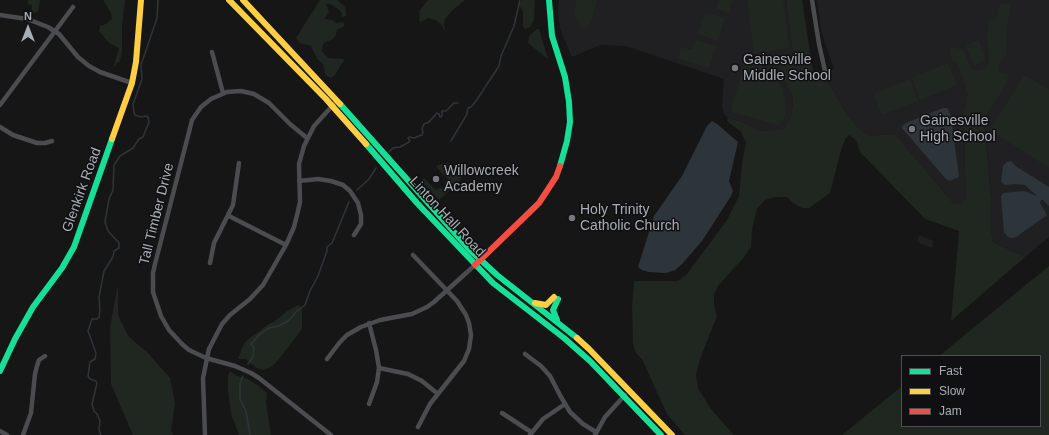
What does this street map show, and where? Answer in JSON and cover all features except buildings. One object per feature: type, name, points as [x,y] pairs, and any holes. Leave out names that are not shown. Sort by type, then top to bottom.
[{"type":"main road","name":"Glenkirk Road","points":[[0,371],[26,319],[62,268],[74,247],[132,83],[139,37],[141,0]]},
{"type":"main road","name":"Linton Hall Road","points":[[230,0],[332,106],[417,203],[475,265],[493,283],[564,338],[599,370],[661,435]]},
{"type":"main road","name":"Linton Hall Road","points":[[242,0],[337,101],[426,202],[480,260],[596,356],[672,435]]},
{"type":"main road","points":[[475,265],[528,214],[544,196],[558,171],[566,147],[570,122],[569,97],[565,77],[552,36],[549,0]]},
{"type":"main road","points":[[531,301],[546,305],[556,298],[553,311],[559,324]]},
{"type":"street","points":[[812,0],[825,71]]},
{"type":"street","points":[[0,105],[73,7]]},
{"type":"street","points":[[0,15],[34,20],[55,31],[89,66],[100,72],[132,83]]},
{"type":"street","points":[[212,52],[223,93]]},
{"type":"street","name":"Tall Timber Drive","points":[[307,138],[260,96],[241,91],[223,93],[205,103],[192,120],[153,273],[154,292],[155,301],[165,324],[189,350],[206,358],[235,366],[255,375],[330,435]]},
{"type":"street","points":[[205,435],[202,378],[206,358],[212,341],[222,324],[230,315],[250,299],[263,285],[286,245],[294,227],[298,211],[301,155],[307,138],[314,126],[337,101]]},
{"type":"street","points":[[0,127],[13,135],[37,143],[52,141]]},
{"type":"street","points":[[210,263],[214,243],[229,216],[234,200],[239,163]]},
{"type":"street","points":[[299,181],[331,181],[350,191],[358,203],[362,215],[361,224],[354,234]]},
{"type":"street","points":[[229,216],[286,245]]},
{"type":"street","points":[[413,255],[457,301],[466,315],[470,327],[471,342],[464,361],[425,412],[418,427]]},
{"type":"street","points":[[327,358],[347,335],[380,320],[403,317],[418,312],[434,302],[475,265]]},
{"type":"street","points":[[369,324],[379,368],[377,382],[369,404]]},
{"type":"street","points":[[525,354],[541,366],[550,376],[565,404],[576,418],[595,433],[612,408],[630,391]]},
{"type":"street","points":[[23,435],[31,413],[35,374],[39,360],[45,356]]},
{"type":"street","points":[[379,368],[408,374],[438,394]]},
{"type":"street","points":[[502,413],[531,433],[543,419],[565,404]]},
{"type":"street","points":[[0,431],[7,435]]},
{"type":"shaded area","points":[[28,0],[40,0],[38,12],[33,13],[32,5],[28,4]]},
{"type":"shaded area","points":[[103,0],[125,0],[122,27],[122,52],[119,63],[118,62],[113,68],[119,48],[109,43],[99,31],[100,26],[106,24],[112,19],[111,13]]},
{"type":"shaded area","points":[[320,0],[337,0],[345,7],[346,12],[346,16],[341,17],[342,13],[337,8],[330,4],[326,4],[329,12],[324,19],[332,20],[337,23],[344,23],[344,26],[337,30],[333,39],[324,43],[323,45],[322,51],[328,58],[344,59],[335,75],[331,78],[325,75],[323,64],[317,59],[311,46],[300,43],[296,38]]},
{"type":"shaded area","points":[[428,0],[465,0],[445,19],[444,26],[446,33],[441,24],[435,20],[428,18],[421,22],[419,21],[420,10]]},
{"type":"shaded area","points":[[522,0],[535,0],[534,20],[530,27],[525,29],[523,26],[523,11],[519,5]]},
{"type":"shaded area","name":"Gainesville Middle School","points":[[559,0],[786,0],[793,55],[781,74],[792,94],[793,105],[791,116],[784,129],[760,131],[742,122],[728,118],[724,114],[722,106],[724,79],[626,46],[600,45],[572,57],[560,29],[558,10]]},
{"type":"shaded area","points":[[577,0],[597,0],[590,25],[587,28],[582,28],[580,26],[575,16],[574,10]]},
{"type":"shaded area","points":[[719,0],[733,0],[729,13],[716,9]]},
{"type":"shaded area","points":[[747,0],[783,0],[789,48],[754,53]]},
{"type":"shaded area","points":[[786,0],[802,0],[813,72],[818,80],[824,80],[832,88],[843,108],[855,125],[870,136],[889,134],[896,135],[954,204],[961,204],[966,197],[963,114],[968,94],[957,63],[952,60],[949,53],[952,47],[963,50],[972,70],[979,71],[986,68],[989,62],[987,37],[989,21],[992,21],[997,16],[999,6],[1004,3],[1009,4],[1011,7],[1007,25],[1006,55],[1000,61],[998,72],[1008,74],[1007,82],[984,119],[991,198],[990,222],[993,242],[1025,257],[951,321],[959,231],[925,219],[860,152],[856,140],[849,135],[842,147],[830,193],[809,208],[802,208],[787,197],[775,197],[765,200],[757,209],[752,229],[751,247],[718,286],[714,295],[714,306],[717,316],[700,359],[696,374],[698,388],[711,409],[734,435],[685,435],[667,414],[642,359],[636,353],[633,344],[632,306],[634,281],[678,281],[687,274],[727,220],[739,196],[742,163],[746,143],[741,132],[727,121],[728,118],[742,122],[760,131],[784,129],[791,116],[793,105],[792,94],[781,74],[777,61],[787,55],[793,55]]},
{"type":"shaded area","name":"Gainesville High School","points":[[817,0],[1049,0],[1049,237],[1025,257],[993,242],[990,222],[991,198],[985,126],[963,119],[966,197],[961,204],[954,204],[896,135],[889,134],[870,136],[855,125],[843,108],[832,88],[818,80],[813,72],[834,69],[821,31]]},
{"type":"shaded area","points":[[705,12],[725,18],[718,41],[698,34]]},
{"type":"shaded area","points":[[537,29],[539,29],[548,59],[528,43],[529,37]]},
{"type":"shaded area","points":[[696,40],[716,46],[709,68],[678,59],[681,47],[692,50]]},
{"type":"shaded area","points":[[979,40],[986,60],[974,65],[966,45]]},
{"type":"shaded area","points":[[750,62],[768,71],[783,89],[785,115],[784,120],[778,125],[732,112],[731,108],[744,66]]},
{"type":"shaded area","points":[[948,63],[957,85],[920,100],[912,78]]},
{"type":"shaded area","points":[[1024,75],[1049,90],[1049,168],[990,130]]},
{"type":"shaded area","points":[[910,79],[918,101],[882,115],[873,94]]},
{"type":"shaded area","points":[[943,108],[947,108],[951,117],[959,177],[950,181],[946,179],[901,127],[906,123]]},
{"type":"shaded area","points":[[712,121],[738,142],[729,181],[733,191],[731,196],[702,241],[675,270],[666,273],[642,270],[638,267],[654,216],[682,176],[707,126]]},
{"type":"shaded area","points":[[1011,161],[1017,167],[1049,187],[1049,206],[1043,200],[1041,200],[1040,203],[1047,215],[1016,237],[1012,238],[1008,237],[1004,232],[1001,196],[1003,193],[1024,191],[1037,196],[1025,185],[1005,185],[1001,182],[1003,166],[1007,162]]},
{"type":"shaded area","points":[[449,163],[462,176],[459,182],[439,200],[422,180],[424,178],[436,190],[440,187],[442,189],[446,185],[444,183],[448,179],[436,167]]},
{"type":"shaded area","points":[[919,235],[933,241],[932,248],[917,242]]},
{"type":"shaded area","points":[[1049,266],[1049,435],[842,435],[901,387],[901,427],[1041,427],[1041,355],[940,355]]},
{"type":"shaded area","points":[[118,284],[118,315],[128,336],[147,352],[170,378],[175,403],[171,430],[173,435],[133,435],[111,384],[110,327]]},
{"type":"shaded area","points":[[300,304],[299,307],[302,307],[302,329],[271,367],[264,370],[256,368],[246,359],[238,359],[246,341],[287,311]]},
{"type":"shaded area","points":[[230,371],[235,375],[248,379],[267,393],[266,402],[271,435],[239,435],[231,414],[228,390],[228,375]]},
{"type":"waterway","points":[[101,435],[99,430],[100,421],[92,404],[97,383],[88,376],[90,362],[95,359],[96,353],[88,331],[92,319],[97,319],[99,317],[99,297],[104,271],[113,257],[114,251],[119,248],[119,243],[108,231],[105,222],[109,199],[113,190],[114,165],[120,156],[133,148],[139,139],[143,137],[149,122],[148,117],[135,115],[133,104],[142,79],[141,65],[157,18],[158,0]]},
{"type":"waterway","points":[[451,141],[467,114],[468,108],[471,107],[476,101],[499,66],[501,56],[514,26],[520,0]]},
{"type":"waterway","points":[[389,152],[393,148],[400,147],[409,142],[409,137],[414,138],[422,135],[424,124],[429,122],[437,113],[440,117],[442,116],[442,111],[446,111],[454,103],[458,103]]},
{"type":"waterway","points":[[357,190],[369,179],[376,168]]},
{"type":"waterway","points":[[248,364],[253,357],[254,348],[251,344],[259,335],[269,328],[279,326],[288,321],[305,305],[318,276],[327,247],[332,243],[349,202]]},
{"type":"waterway","points":[[243,376],[240,384],[240,399],[246,411],[250,435]]},
{"type":"traffic: fast","points":[[549,0],[552,36],[565,77],[569,102],[570,122],[567,141],[560,166]]},
{"type":"traffic: fast","points":[[340,104],[470,250],[497,275],[577,338]]},
{"type":"traffic: fast","points":[[0,371],[15,339],[33,307],[62,268],[74,247],[112,139]]},
{"type":"traffic: fast","points":[[366,144],[417,203],[493,283],[564,338],[590,361],[661,435]]},
{"type":"traffic: fast","points":[[557,320],[553,310],[558,299]]},
{"type":"traffic: slow","points":[[112,139],[132,83],[136,62],[141,0]]},
{"type":"traffic: slow","points":[[229,0],[326,99],[366,144]]},
{"type":"traffic: slow","points":[[243,0],[340,104]]},
{"type":"traffic: slow","points":[[535,303],[546,305],[554,297]]},
{"type":"traffic: slow","points":[[577,338],[672,435]]},
{"type":"traffic: jam","points":[[475,265],[539,203],[556,177],[560,166]]},
{"type":"place","name":"Gainesville Middle School","points":[[735,68]]},
{"type":"place","name":"Gainesville High School","points":[[912,129]]},
{"type":"place","name":"Willowcreek Academy","points":[[436,179]]},
{"type":"place","name":"Holy Trinity Catholic Church","points":[[572,218]]}]
